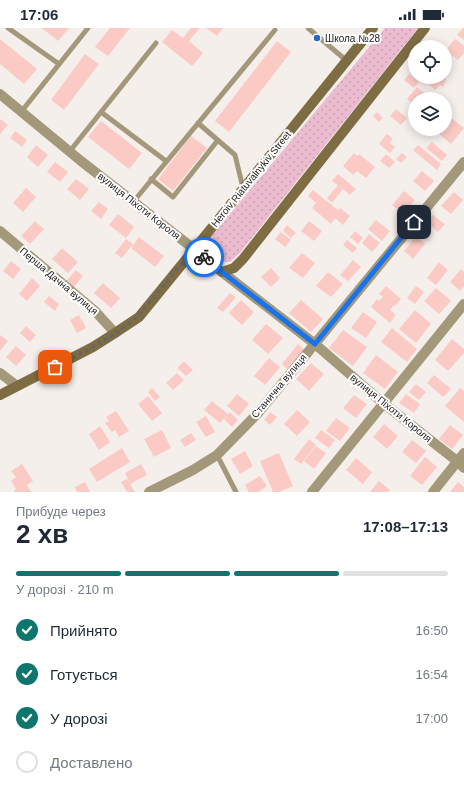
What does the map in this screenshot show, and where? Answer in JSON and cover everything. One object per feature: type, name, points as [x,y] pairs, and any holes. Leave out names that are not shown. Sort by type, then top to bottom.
[{"type":"main road","name":"Heroiv Riatuvalnykiv Street","points":[[0,395],[93,347],[116,333],[138,316],[373,28]]},
{"type":"main road","points":[[222,272],[234,268],[243,259],[425,28]]},
{"type":"main road","name":"вулиця Піхоти Короля","points":[[194,249],[222,272]]},
{"type":"street","name":"вулиця Піхоти Короля","points":[[0,94],[81,161],[194,249]]},
{"type":"street","name":"Станична вулиця","points":[[149,492],[193,470],[217,454],[258,413],[464,162]]},
{"type":"street","name":"Перша Дачна вулиця","points":[[0,232],[95,311],[116,333]]},
{"type":"street","name":"вулиця Піхоти Короля","points":[[222,272],[315,344],[383,403],[460,464]]},
{"type":"street","points":[[312,492],[464,304]]},
{"type":"street","points":[[0,372],[16,386]]},
{"type":"street","points":[[433,492],[460,464],[464,452]]},
{"type":"lane","points":[[8,28],[59,64]]},
{"type":"lane","points":[[21,112],[88,28]]},
{"type":"lane","points":[[308,28],[347,61]]},
{"type":"lane","points":[[134,201],[275,30]]},
{"type":"lane","points":[[70,151],[156,43]]},
{"type":"lane","points":[[101,112],[166,161]]},
{"type":"lane","points":[[198,123],[235,155],[243,188]]},
{"type":"lane","points":[[151,179],[173,197],[218,140]]},
{"type":"lane","points":[[217,454],[236,492]]},
{"type":"shaded area","points":[[385,28],[418,28],[240,253],[230,262],[215,258],[207,250],[206,244]]},
{"type":"building","points":[[42,28],[69,28],[58,41]]},
{"type":"building","points":[[110,28],[130,28],[108,56],[95,47]]},
{"type":"building","points":[[191,28],[200,28],[189,41],[203,53],[192,66],[162,42],[172,30],[183,38]]},
{"type":"building","points":[[206,28],[223,28],[217,36]]},
{"type":"building","points":[[464,28],[464,40],[457,35]]},
{"type":"building","points":[[0,39],[37,69],[24,84],[0,64]]},
{"type":"building","points":[[455,39],[464,46],[464,53],[458,60],[452,55],[452,43]]},
{"type":"building","points":[[277,41],[291,52],[229,132],[215,121]]},
{"type":"building","points":[[85,54],[99,64],[64,110],[51,100]]},
{"type":"building","points":[[408,75],[408,83],[404,80]]},
{"type":"building","points":[[409,84],[417,84],[414,88]]},
{"type":"building","points":[[428,84],[444,84],[443,87],[440,85],[435,90]]},
{"type":"building","points":[[417,87],[423,92],[413,92]]},
{"type":"building","points":[[396,109],[407,118],[401,125],[390,116]]},
{"type":"building","points":[[377,112],[383,118],[379,122],[373,116]]},
{"type":"building","points":[[0,119],[8,125],[0,134]]},
{"type":"building","points":[[452,119],[464,128],[451,144],[441,136],[452,136]]},
{"type":"building","points":[[101,121],[142,153],[129,169],[88,137]]},
{"type":"building","points":[[15,131],[27,140],[22,147],[10,138]]},
{"type":"building","points":[[387,134],[393,139],[389,143],[395,147],[390,153],[379,144]]},
{"type":"building","points":[[191,136],[207,148],[173,191],[158,179]]},
{"type":"building","points":[[432,142],[447,155],[442,161],[426,148]]},
{"type":"building","points":[[36,145],[48,155],[38,167],[27,157]]},
{"type":"building","points":[[418,145],[441,164],[437,170],[413,150]]},
{"type":"building","points":[[354,153],[357,156],[359,154],[375,167],[366,178],[357,171],[353,175],[343,166]]},
{"type":"building","points":[[402,153],[407,157],[401,163],[396,159]]},
{"type":"building","points":[[386,154],[395,162],[389,168],[380,161]]},
{"type":"building","points":[[55,162],[68,172],[60,182],[47,172]]},
{"type":"building","points":[[422,171],[434,181],[425,191],[413,181]]},
{"type":"building","points":[[338,174],[356,189],[350,195],[343,189],[332,203],[327,198],[338,185],[332,181]]},
{"type":"building","points":[[76,179],[89,189],[80,200],[67,189]]},
{"type":"building","points":[[26,188],[36,197],[23,212],[13,203]]},
{"type":"building","points":[[313,190],[338,210],[340,208],[350,216],[343,225],[335,218],[331,224],[312,208],[316,203],[308,196]]},
{"type":"building","points":[[404,191],[415,200],[403,214],[392,205]]},
{"type":"building","points":[[454,192],[463,200],[451,214],[441,206]]},
{"type":"building","points":[[99,202],[108,209],[101,219],[91,211]]},
{"type":"building","points":[[118,214],[134,227],[126,238],[109,225]]},
{"type":"building","points":[[433,215],[445,224],[438,232],[427,223]]},
{"type":"building","points":[[376,220],[390,231],[382,241],[368,229]]},
{"type":"building","points":[[35,221],[44,229],[30,244],[21,236]]},
{"type":"building","points":[[309,221],[322,231],[314,241],[301,231]]},
{"type":"building","points":[[287,225],[296,233],[291,238],[283,231]]},
{"type":"building","points":[[355,231],[363,238],[358,244],[350,237]]},
{"type":"building","points":[[281,232],[291,240],[285,247],[275,239]]},
{"type":"building","points":[[369,234],[380,243],[372,252],[362,243]]},
{"type":"building","points":[[416,236],[425,244],[413,259],[404,251]]},
{"type":"building","points":[[139,237],[164,256],[155,267],[131,248]]},
{"type":"building","points":[[126,239],[133,244],[122,258],[115,253]]},
{"type":"building","points":[[347,240],[357,248],[353,253],[343,245]]},
{"type":"building","points":[[62,248],[78,262],[68,273],[52,259]]},
{"type":"building","points":[[302,253],[315,263],[303,278],[289,268]]},
{"type":"building","points":[[353,260],[361,267],[348,281],[340,275]]},
{"type":"building","points":[[11,261],[21,269],[13,279],[3,271]]},
{"type":"building","points":[[439,262],[448,270],[436,285],[427,278]]},
{"type":"building","points":[[271,268],[280,278],[271,287],[261,277]]},
{"type":"building","points":[[461,269],[464,272],[464,286],[460,291],[450,282]]},
{"type":"building","points":[[76,270],[83,276],[74,287],[66,281]]},
{"type":"building","points":[[328,272],[343,284],[331,297],[316,286]]},
{"type":"building","points":[[32,278],[40,286],[27,301],[19,294]]},
{"type":"building","points":[[103,283],[120,298],[111,308],[94,293]]},
{"type":"building","points":[[386,286],[401,299],[390,310],[396,315],[390,323],[371,307],[377,299],[379,301],[383,297],[379,294]]},
{"type":"building","points":[[416,286],[424,292],[415,304],[407,298]]},
{"type":"building","points":[[436,288],[451,301],[439,314],[424,301]]},
{"type":"building","points":[[230,293],[236,297],[223,312],[217,308]]},
{"type":"building","points":[[49,296],[59,304],[55,311],[44,302]]},
{"type":"building","points":[[241,300],[254,312],[242,325],[229,313]]},
{"type":"building","points":[[301,300],[323,319],[311,332],[289,313]]},
{"type":"building","points":[[415,310],[431,324],[416,343],[399,329]]},
{"type":"building","points":[[363,312],[377,322],[366,338],[351,328]]},
{"type":"building","points":[[79,315],[86,328],[77,333],[70,320]]},
{"type":"building","points":[[266,324],[283,338],[268,354],[252,340]]},
{"type":"building","points":[[26,326],[36,335],[30,342],[20,333]]},
{"type":"building","points":[[392,328],[417,349],[407,362],[381,342]]},
{"type":"building","points":[[343,330],[367,347],[353,366],[329,348]]},
{"type":"building","points":[[0,335],[8,341],[0,351]]},
{"type":"building","points":[[452,339],[464,349],[464,353],[448,371],[435,360]]},
{"type":"building","points":[[298,344],[305,350],[288,370],[282,364]]},
{"type":"building","points":[[16,346],[26,355],[16,366],[6,357]]},
{"type":"building","points":[[376,355],[398,372],[385,389],[363,373]]},
{"type":"building","points":[[269,358],[280,367],[265,385],[254,376]]},
{"type":"building","points":[[184,361],[193,370],[186,376],[177,368]]},
{"type":"building","points":[[311,363],[324,374],[309,391],[296,379]]},
{"type":"building","points":[[177,373],[184,380],[173,390],[166,383]]},
{"type":"building","points":[[434,375],[451,389],[443,397],[427,383]]},
{"type":"building","points":[[416,384],[426,392],[419,400],[409,392]]},
{"type":"building","points":[[152,388],[160,397],[155,401],[148,392]]},
{"type":"building","points":[[460,388],[464,391],[464,422],[445,406]]},
{"type":"building","points":[[237,394],[249,404],[239,416],[227,406]]},
{"type":"building","points":[[406,394],[420,404],[414,413],[399,403]]},
{"type":"building","points":[[354,395],[367,404],[356,418],[343,408]]},
{"type":"building","points":[[148,396],[162,413],[152,421],[138,404]]},
{"type":"building","points":[[212,401],[228,414],[220,423],[204,410]]},
{"type":"building","points":[[297,410],[310,422],[297,436],[284,424]]},
{"type":"building","points":[[116,411],[129,431],[119,437],[115,430],[112,432],[105,423],[109,421],[106,417]]},
{"type":"building","points":[[230,412],[238,420],[232,427],[224,419]]},
{"type":"building","points":[[270,412],[277,417],[270,425],[264,420]]},
{"type":"building","points":[[206,416],[215,432],[206,437],[196,422]]},
{"type":"building","points":[[336,418],[350,428],[340,441],[326,431]]},
{"type":"building","points":[[384,424],[398,436],[387,449],[373,437]]},
{"type":"building","points":[[450,425],[463,435],[452,449],[439,439]]},
{"type":"building","points":[[100,426],[110,442],[99,450],[89,434]]},
{"type":"building","points":[[162,430],[171,448],[154,457],[144,439]]},
{"type":"building","points":[[321,430],[335,440],[329,448],[315,438]]},
{"type":"building","points":[[191,433],[196,440],[185,447],[180,440]]},
{"type":"building","points":[[309,439],[316,445],[301,464],[294,459]]},
{"type":"building","points":[[412,440],[426,451],[416,463],[402,452]]},
{"type":"building","points":[[316,446],[326,453],[314,469],[304,461]]},
{"type":"building","points":[[122,448],[130,462],[97,482],[89,469]]},
{"type":"building","points":[[245,451],[253,466],[240,474],[231,459]]},
{"type":"building","points":[[279,453],[293,486],[279,492],[273,492],[260,461]]},
{"type":"building","points":[[425,457],[437,467],[422,485],[410,476]]},
{"type":"building","points":[[356,458],[372,472],[363,484],[346,470]]},
{"type":"building","points":[[22,464],[33,481],[27,485],[31,492],[14,492],[16,489],[11,481],[16,477],[11,471]]},
{"type":"building","points":[[141,464],[147,475],[130,484],[125,473]]},
{"type":"building","points":[[260,476],[267,486],[258,492],[249,492],[245,485]]},
{"type":"building","points":[[127,479],[135,492],[127,492],[121,482]]},
{"type":"building","points":[[379,481],[390,490],[388,492],[370,492]]},
{"type":"building","points":[[85,482],[90,492],[77,492],[75,487]]},
{"type":"building","points":[[458,482],[464,487],[464,492],[450,492]]},
{"type":"way so far","points":[[55,367],[116,333],[138,316],[194,249],[204,257]]},
{"type":"place","name":"Школа №28","points":[[317,38]]},
{"type":"route","points":[[204,257],[315,344],[414,222]]}]
